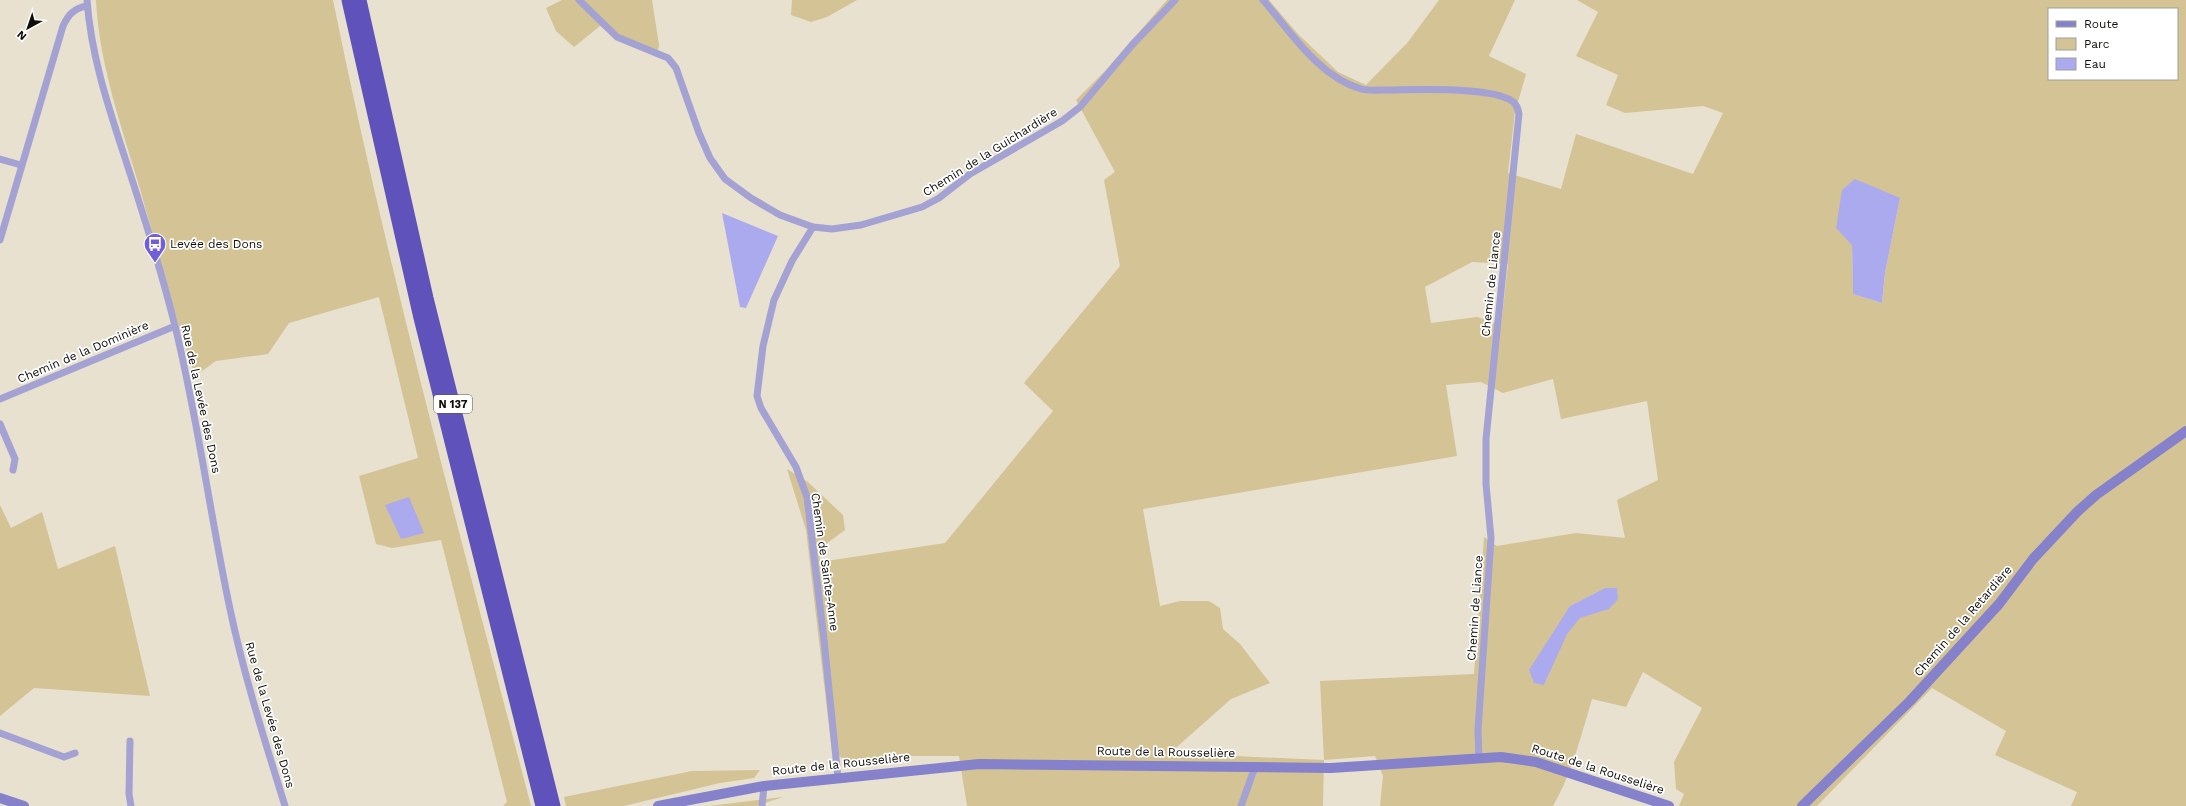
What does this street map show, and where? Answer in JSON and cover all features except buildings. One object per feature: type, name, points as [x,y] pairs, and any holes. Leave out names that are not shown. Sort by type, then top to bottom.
[{"type":"highway","name":"N 137","points":[[348,0],[422,326],[542,806]]},
{"type":"highway","name":"N 137","points":[[360,0],[425,290],[554,806]]},
{"type":"street","name":"Chemin de la Guichardière","points":[[579,0],[617,38],[668,58],[676,68],[699,133],[710,158],[725,179],[751,198],[780,215],[813,227],[832,229],[861,225],[922,207],[940,198],[970,174],[1062,121],[1080,107],[1132,46],[1175,0]]},
{"type":"street","name":"Chemin de Liance","points":[[1264,0],[1310,56],[1336,76],[1362,89],[1447,90],[1495,94],[1512,101],[1518,107],[1519,114],[1486,439],[1486,484],[1491,538],[1478,730],[1479,758]]},
{"type":"street","points":[[0,240],[62,26],[72,12],[87,3]]},
{"type":"street","name":"Rue de la Levée des Dons","points":[[87,3],[93,49],[100,79],[156,257],[175,326],[194,408],[238,645],[285,806]]},
{"type":"street","points":[[0,159],[21,166]]},
{"type":"street","name":"Chemin de Sainte-Anne","points":[[813,227],[792,261],[774,300],[763,346],[757,382],[757,396],[761,408],[796,467],[807,497],[824,632],[838,778]]},
{"type":"street","name":"Chemin de la Dominière","points":[[0,399],[175,326]]},
{"type":"street","points":[[0,424],[15,459],[14,470]]},
{"type":"street","name":"Chemin de la Retardière","points":[[1802,806],[1910,701],[1999,604],[2033,559],[2077,512],[2096,495],[2186,431]]},
{"type":"street","points":[[0,733],[64,757],[75,754]]},
{"type":"street","points":[[130,741],[129,794],[131,806]]},
{"type":"street","name":"Route de la Rousselière","points":[[658,806],[764,786],[958,765],[1000,763],[1331,768],[1501,757],[1528,760],[1669,806]]},
{"type":"street","points":[[1241,806],[1255,767]]},
{"type":"street","points":[[762,806],[764,786]]},
{"type":"street","points":[[0,798],[24,806]]},
{"type":"green space","points":[[96,0],[333,0],[354,101],[401,304],[531,806],[503,806],[507,802],[441,540],[392,548],[376,544],[359,476],[418,458],[379,297],[289,323],[268,354],[216,361],[195,376],[173,307],[112,96],[106,72],[98,24]]},
{"type":"green space","points":[[562,0],[652,0],[659,45],[658,50],[621,42],[600,26],[574,47],[556,31],[546,8]]},
{"type":"green space","points":[[792,0],[857,0],[827,17],[811,22],[791,15]]},
{"type":"green space","points":[[1167,0],[1269,0],[1298,34],[1338,72],[1366,85],[1408,42],[1439,0],[1515,0],[1489,56],[1526,74],[1515,112],[1508,173],[1561,189],[1576,134],[1693,174],[1723,113],[1703,106],[1625,113],[1606,105],[1618,75],[1576,56],[1598,12],[1577,0],[2186,0],[2186,806],[2071,806],[2077,792],[1995,755],[2006,731],[1932,688],[1817,806],[1679,806],[1684,794],[1676,789],[1674,762],[1702,708],[1643,672],[1626,707],[1592,699],[1566,781],[1553,806],[1380,806],[1383,776],[1375,756],[1324,760],[1323,806],[967,806],[959,756],[903,756],[849,762],[832,752],[806,530],[787,469],[808,482],[843,515],[845,530],[819,549],[820,562],[945,543],[1053,411],[1024,383],[1120,266],[1104,180],[1115,172],[1076,100],[1105,71]],"holes":[[[1900,198],[1885,273],[1882,303],[1853,294],[1852,245]],[[1472,262],[1508,264],[1501,325],[1477,317],[1431,323],[1425,287]],[[1553,379],[1561,419],[1647,401],[1658,480],[1617,500],[1625,538],[1576,533],[1497,546],[1484,537],[1474,674],[1320,681],[1324,760],[1170,753],[1231,699],[1270,683],[1240,644],[1223,629],[1220,608],[1209,601],[1180,601],[1160,606],[1143,509],[1457,456],[1446,385],[1481,382],[1503,393]],[[1605,588],[1612,605],[1605,610],[1579,619],[1567,633],[1545,684],[1570,606]]]},
{"type":"green space","points":[[0,505],[11,528],[42,512],[58,569],[115,546],[150,696],[34,688],[0,716]]},
{"type":"green space","points":[[760,770],[754,778],[720,783],[624,806],[566,806],[564,797],[692,771]]},
{"type":"green space","points":[[783,797],[756,806],[709,806]]},
{"type":"water","points":[[1855,179],[1900,198],[1885,273],[1882,303],[1853,294],[1852,245],[1836,228],[1842,190]]},
{"type":"water","points":[[722,213],[778,236],[746,308],[740,307]]},
{"type":"water","points":[[409,497],[424,533],[401,539],[385,505]]},
{"type":"water","points":[[1605,588],[1617,588],[1618,599],[1609,609],[1580,618],[1567,634],[1544,685],[1534,683],[1529,670],[1570,606]]},
{"type":"place","name":"Levée des Dons","points":[[155,264]]}]
